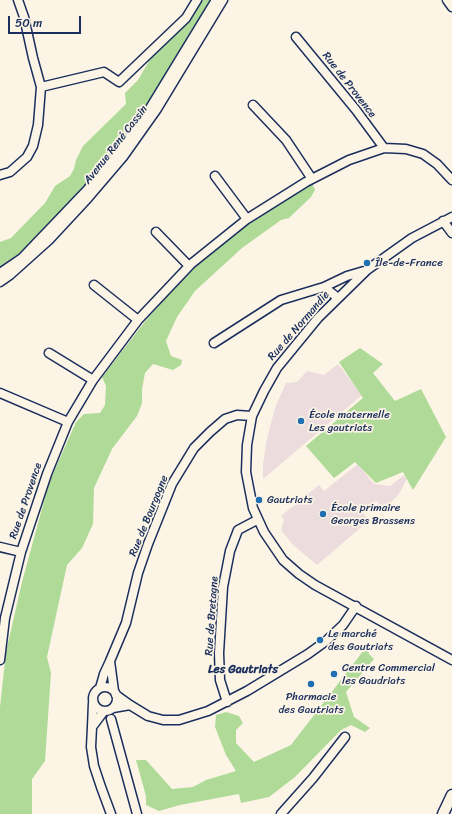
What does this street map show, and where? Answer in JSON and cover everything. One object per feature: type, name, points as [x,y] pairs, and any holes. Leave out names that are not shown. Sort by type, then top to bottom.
[{"type":"street","points":[[0,175],[10,172],[27,157],[38,125],[41,87],[24,17],[18,0]]},
{"type":"street","points":[[41,87],[104,72],[119,82],[186,18],[197,0]]},
{"type":"street","name":"Avenue René Cassin","points":[[0,273],[22,258],[88,190],[122,148],[150,107],[216,0]]},
{"type":"street","name":"Avenue René Cassin","points":[[0,282],[49,240],[123,157],[157,110],[223,0]]},
{"type":"street","points":[[447,0],[452,7]]},
{"type":"street","name":"Rue de Provence","points":[[296,37],[356,110],[384,148]]},
{"type":"street","points":[[253,105],[286,140],[312,179]]},
{"type":"street","name":"Rue de Provence","points":[[0,660],[5,618],[21,552],[47,474],[68,422],[93,380],[138,320],[189,266],[247,219],[312,179],[349,160],[384,148],[406,149],[423,154],[437,164],[452,180]]},
{"type":"street","points":[[215,176],[247,219]]},
{"type":"street","name":"Rue de Normandie","points":[[452,217],[412,238],[366,270],[318,318],[276,368],[252,416],[247,445],[246,472],[253,508],[257,520],[272,546],[283,560],[299,574],[452,660]]},
{"type":"street","points":[[443,221],[452,233]]},
{"type":"street","points":[[156,232],[189,266]]},
{"type":"street","points":[[214,343],[281,300],[324,287],[347,276],[366,270]]},
{"type":"street","points":[[94,285],[138,320]]},
{"type":"street","points":[[324,287],[338,298]]},
{"type":"street","points":[[49,353],[93,380]]},
{"type":"street","points":[[0,393],[68,422]]},
{"type":"street","name":"Rue de Bourgogne","points":[[100,688],[104,674],[126,623],[138,573],[148,544],[176,478],[194,448],[225,419],[237,415],[252,416]]},
{"type":"street","name":"Rue de Bretagne","points":[[227,702],[220,680],[219,660],[223,587],[230,551],[238,530],[257,520]]},
{"type":"street","points":[[0,547],[21,552]]},
{"type":"street","points":[[111,814],[100,787],[94,766],[91,746],[94,693],[100,688],[107,687],[130,705],[148,716],[164,720],[180,720],[208,711],[227,702],[308,654],[326,641],[343,625],[356,606]]},
{"type":"street","points":[[110,661],[117,702],[113,708]]},
{"type":"street","points":[[93,703],[97,709],[104,711],[130,705]]},
{"type":"street","points":[[92,727],[104,711]]},
{"type":"street","points":[[111,719],[137,814]]},
{"type":"street","points":[[282,814],[313,778],[345,736]]},
{"type":"street","points":[[442,814],[452,795]]},
{"type":"shaded area","name":"École maternelle Les gautriats","points":[[338,364],[362,395],[263,479],[263,464],[267,438],[276,405],[286,383],[297,382],[307,371],[324,375]]},
{"type":"shaded area","name":"École primaire Georges Brassens","points":[[358,464],[374,484],[390,486],[404,475],[407,479],[399,494],[388,505],[380,509],[378,507],[378,501],[374,502],[362,512],[368,519],[364,522],[365,524],[317,565],[292,544],[281,530],[284,520],[281,516],[319,485],[324,491]]},
{"type":"green space","points":[[200,0],[210,0],[148,104],[112,156],[75,199],[23,251],[0,266],[0,242],[11,238],[45,203],[55,186],[70,176],[83,146],[126,104],[125,93],[138,80],[151,58],[189,21]]},
{"type":"green space","points":[[313,185],[315,190],[311,197],[289,218],[281,220],[242,248],[195,291],[177,317],[166,341],[171,356],[182,360],[181,365],[173,370],[153,364],[145,373],[142,389],[142,403],[137,416],[112,449],[94,488],[93,524],[82,548],[67,565],[47,657],[51,673],[45,761],[32,779],[32,814],[0,814],[0,707],[6,652],[22,582],[49,483],[76,422],[84,414],[100,413],[105,405],[106,386],[102,377],[147,319],[196,264],[254,218],[300,189]]},
{"type":"green space","points":[[360,348],[383,364],[373,373],[395,401],[421,389],[446,437],[413,490],[403,472],[376,483],[355,462],[334,478],[306,446],[363,398],[339,362]]},
{"type":"green space","points":[[367,646],[369,654],[374,659],[346,692],[354,717],[370,728],[365,732],[351,725],[341,730],[295,777],[269,797],[241,803],[239,794],[180,805],[159,811],[146,805],[146,796],[136,760],[146,760],[172,789],[193,787],[206,780],[236,771],[226,755],[215,727],[216,715],[226,712],[239,716],[243,723],[236,730],[236,743],[254,762],[291,745]]},
{"type":"place","name":"Île-de-France","points":[[367,263]]},
{"type":"place","name":"École maternelle Les gautriats","points":[[301,421]]},
{"type":"place","name":"Gautriats","points":[[259,500]]},
{"type":"place","name":"École primaire Georges Brassens","points":[[323,514]]},
{"type":"place","name":"Le marché des Gautriats","points":[[320,640]]},
{"type":"place","name":"Centre Commercial les Gaudriats","points":[[334,674]]},
{"type":"place","name":"Pharmacie des Gautriats","points":[[311,684]]},
{"type":"district","name":"Les Gautriats","points":[[243,670]]}]
